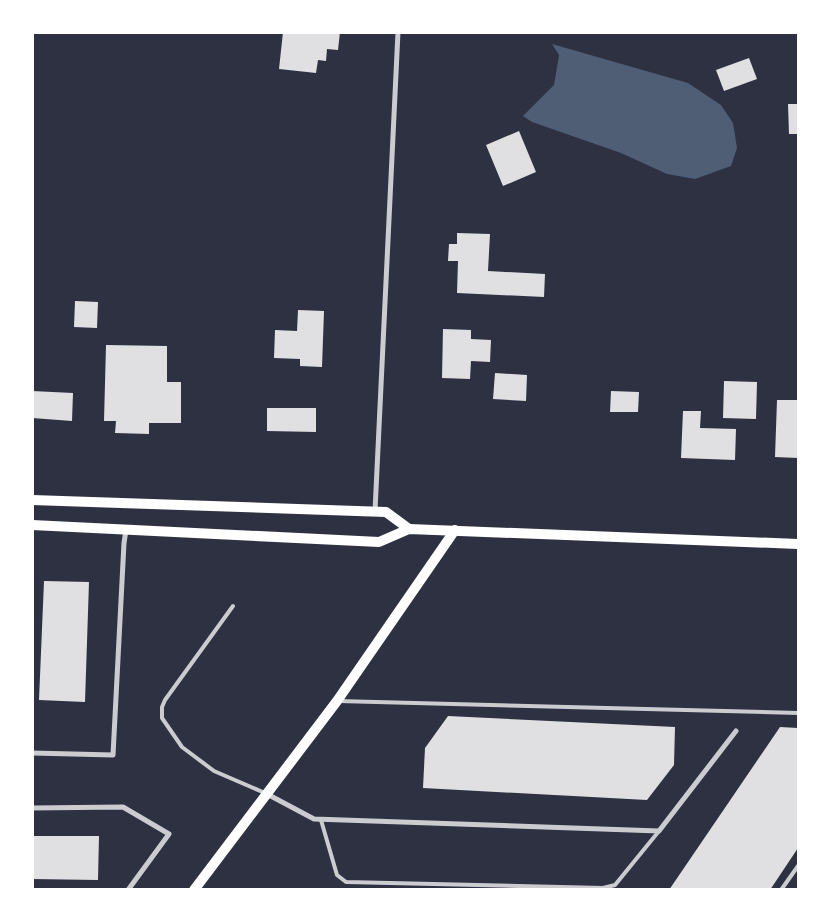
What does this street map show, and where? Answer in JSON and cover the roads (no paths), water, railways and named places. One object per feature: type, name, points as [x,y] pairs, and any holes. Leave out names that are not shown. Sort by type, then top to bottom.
[{"type":"main road","points":[[32,500],[386,512],[410,529]]},
{"type":"main road","points":[[32,525],[379,542],[410,529],[798,544]]},
{"type":"main road","points":[[194,890],[337,701],[455,530]]},
{"type":"street","points":[[375,512],[398,32]]},
{"type":"street","points":[[32,753],[113,755],[126,530]]},
{"type":"street","points":[[267,793],[314,819],[321,820],[659,831],[736,731]]},
{"type":"street","points":[[32,808],[123,808],[169,834],[128,890]]},
{"type":"lane","points":[[233,606],[165,700],[162,707],[162,718],[182,747],[214,772],[267,793]]},
{"type":"lane","points":[[337,701],[798,712]]},
{"type":"lane","points":[[321,820],[337,876],[346,882],[603,888],[615,885],[659,831]]},
{"type":"lane","points":[[781,890],[798,866]]},
{"type":"water","points":[[552,44],[688,83],[721,105],[733,123],[737,148],[731,166],[695,179],[667,174],[621,153],[532,122],[523,116],[554,85],[559,55]]}]
